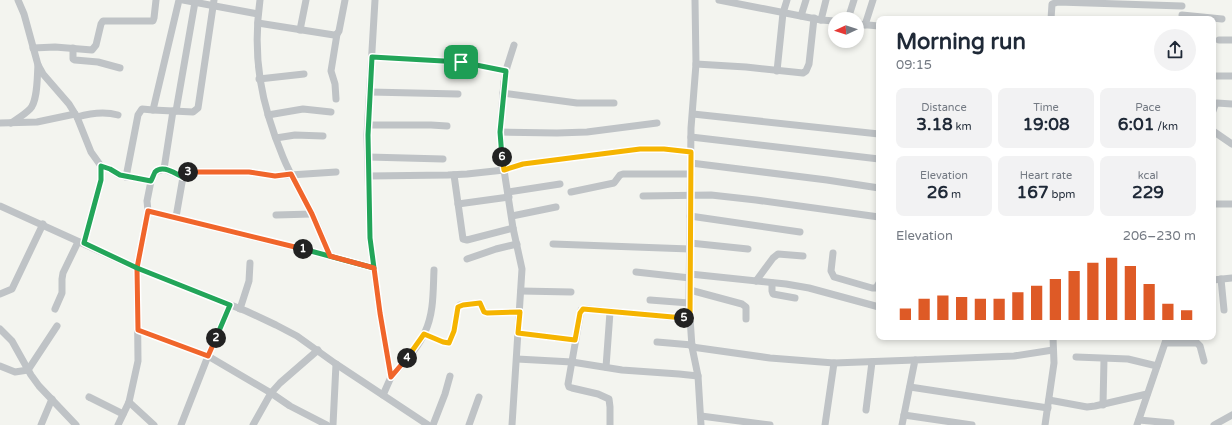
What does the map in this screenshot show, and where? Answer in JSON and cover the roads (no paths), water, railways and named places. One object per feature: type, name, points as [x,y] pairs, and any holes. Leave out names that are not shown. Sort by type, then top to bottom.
[{"type":"street","points":[[18,0],[24,14],[38,65],[43,74],[69,104],[76,115],[91,152],[101,166],[101,180],[81,242],[64,273],[62,279],[62,293],[55,310]]},
{"type":"street","points":[[33,48],[55,47],[87,50],[95,48],[101,24],[103,22],[153,21],[156,0]]},
{"type":"street","points":[[153,110],[179,0]]},
{"type":"street","points":[[183,0],[214,3],[258,14]]},
{"type":"street","points":[[260,0],[257,48],[259,79],[268,115],[283,158],[312,214],[330,256]]},
{"type":"street","points":[[300,30],[306,0]]},
{"type":"street","points":[[336,99],[335,84],[331,71],[337,34],[339,31],[345,0]]},
{"type":"street","points":[[375,0],[368,126],[370,238],[380,313],[391,377]]},
{"type":"street","points":[[695,0],[696,64],[691,137],[689,303],[692,346],[698,376],[701,425]]},
{"type":"street","points":[[719,0],[759,4],[783,13],[828,21]]},
{"type":"street","points":[[777,71],[783,13],[787,0]]},
{"type":"street","points":[[801,16],[806,0]]},
{"type":"street","points":[[696,64],[746,67],[798,73],[806,71],[809,64],[817,19],[826,0]]},
{"type":"street","points":[[850,12],[854,0]]},
{"type":"street","points":[[873,0],[866,25],[876,26]]},
{"type":"street","points":[[164,169],[195,2]]},
{"type":"street","points":[[1051,16],[1052,4],[1058,2],[1182,3],[1182,16]]},
{"type":"street","points":[[126,177],[138,115],[142,109],[193,112],[198,108],[214,3]]},
{"type":"street","points":[[1216,19],[1222,19]]},
{"type":"street","points":[[258,23],[334,35],[337,34]]},
{"type":"street","points":[[1220,40],[1232,40]]},
{"type":"street","points":[[512,425],[522,269],[513,228],[500,132],[506,71],[514,45]]},
{"type":"street","points":[[72,48],[72,59],[98,62],[120,68]]},
{"type":"street","points":[[372,57],[461,62],[506,71]]},
{"type":"street","points":[[11,123],[32,106],[36,93],[38,65]]},
{"type":"street","points":[[259,79],[304,74]]},
{"type":"street","points":[[1216,76],[1232,76]]},
{"type":"street","points":[[370,92],[458,94]]},
{"type":"street","points":[[503,93],[577,103],[614,103]]},
{"type":"street","points":[[1216,104],[1232,104]]},
{"type":"street","points":[[268,115],[303,109],[331,112]]},
{"type":"street","points":[[0,123],[37,122],[102,112],[118,115]]},
{"type":"street","points":[[693,114],[876,134]]},
{"type":"street","points":[[500,132],[587,132],[657,123]]},
{"type":"street","points":[[368,126],[447,126]]},
{"type":"street","points":[[1216,133],[1232,144]]},
{"type":"street","points":[[276,138],[294,135],[323,136]]},
{"type":"street","points":[[691,137],[876,159]]},
{"type":"street","points":[[369,176],[454,175],[504,170],[523,164],[640,149],[664,149],[691,152]]},
{"type":"street","points":[[368,157],[443,159]]},
{"type":"street","points":[[691,163],[876,188]]},
{"type":"street","points":[[101,166],[126,177],[151,181]]},
{"type":"street","points":[[118,425],[129,402],[138,361],[137,268],[148,211],[147,201],[151,181],[155,172],[164,169],[183,177]]},
{"type":"street","points":[[176,217],[184,173],[249,172],[275,176],[336,172]]},
{"type":"street","points":[[571,192],[610,184],[623,174],[691,174]]},
{"type":"street","points":[[454,175],[462,236],[464,240],[513,228]]},
{"type":"street","points":[[458,204],[560,184]]},
{"type":"street","points":[[643,196],[711,196],[756,200],[876,217]]},
{"type":"street","points":[[1216,204],[1232,204]]},
{"type":"street","points":[[0,206],[43,224],[137,268],[276,325],[297,336],[425,424]]},
{"type":"street","points":[[512,216],[556,207]]},
{"type":"street","points":[[148,211],[374,268]]},
{"type":"street","points":[[276,215],[312,214]]},
{"type":"street","points":[[690,216],[800,232]]},
{"type":"street","points":[[0,294],[12,289],[43,224]]},
{"type":"street","points":[[467,259],[496,249],[517,244]]},
{"type":"street","points":[[553,244],[690,246],[748,249]]},
{"type":"street","points":[[833,253],[831,272],[834,277],[876,288]]},
{"type":"street","points":[[756,281],[773,258],[778,254],[803,256]]},
{"type":"street","points":[[240,309],[249,281],[250,263]]},
{"type":"street","points":[[383,395],[391,377],[414,350],[424,334],[433,304],[434,270]]},
{"type":"street","points":[[636,272],[756,281],[809,288],[876,306]]},
{"type":"street","points":[[1216,280],[1232,278]]},
{"type":"street","points":[[1221,279],[1224,310]]},
{"type":"street","points":[[772,283],[773,294],[795,298]]},
{"type":"street","points":[[690,290],[742,304],[746,307],[746,319]]},
{"type":"street","points":[[521,291],[571,292]]},
{"type":"street","points":[[650,300],[689,303]]},
{"type":"street","points":[[424,334],[449,343],[454,331],[458,307],[460,305],[480,303],[484,312],[487,313],[520,312]]},
{"type":"street","points":[[180,425],[230,305]]},
{"type":"street","points":[[610,425],[609,399],[598,394],[569,387],[568,384],[581,310],[587,309],[690,319]]},
{"type":"street","points":[[606,367],[610,312]]},
{"type":"street","points":[[0,366],[15,372],[28,370],[57,326]]},
{"type":"street","points":[[0,329],[12,342],[39,386],[76,425]]},
{"type":"street","points":[[138,330],[208,356],[271,393],[290,406],[327,425]]},
{"type":"street","points":[[518,333],[575,340]]},
{"type":"street","points":[[1045,425],[1054,363],[1053,340]]},
{"type":"street","points":[[1171,423],[1138,422],[1146,394],[1166,340],[1197,343],[1200,346],[1204,361]]},
{"type":"street","points":[[657,342],[770,358],[834,363],[1014,356],[1053,350]]},
{"type":"street","points":[[252,425],[271,393],[280,383],[318,350]]},
{"type":"street","points":[[1076,357],[1133,360],[1157,366]]},
{"type":"street","points":[[1103,405],[1104,359]]},
{"type":"street","points":[[517,360],[572,362],[622,370],[698,376]]},
{"type":"street","points":[[902,425],[915,360]]},
{"type":"street","points":[[866,410],[872,362]]},
{"type":"street","points":[[825,425],[834,363]]},
{"type":"street","points":[[334,425],[336,364]]},
{"type":"street","points":[[433,425],[450,376]]},
{"type":"street","points":[[910,387],[1048,408]]},
{"type":"street","points":[[1049,400],[1087,406],[1103,405],[1146,394]]},
{"type":"street","points":[[89,397],[123,414]]},
{"type":"street","points":[[469,425],[479,397]]},
{"type":"street","points":[[41,425],[52,400]]},
{"type":"street","points":[[129,402],[154,425]]},
{"type":"street","points":[[904,415],[972,425]]},
{"type":"street","points":[[1214,425],[1232,415]]},
{"type":"street","points":[[701,416],[770,425]]}]
